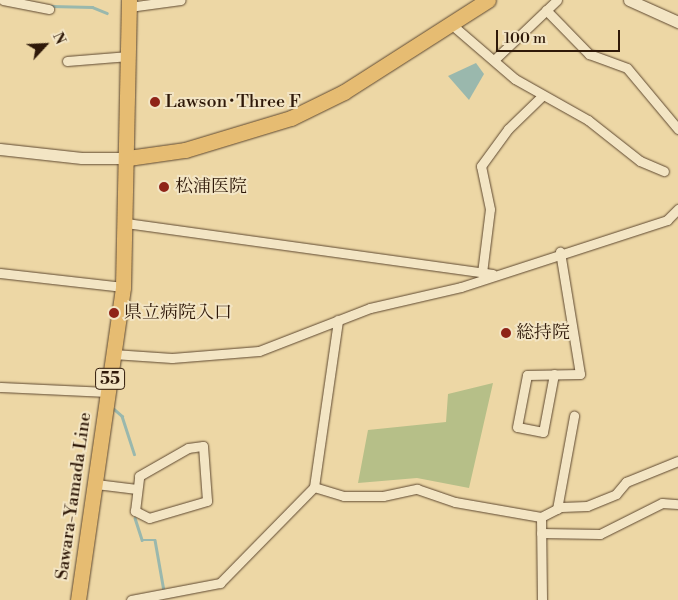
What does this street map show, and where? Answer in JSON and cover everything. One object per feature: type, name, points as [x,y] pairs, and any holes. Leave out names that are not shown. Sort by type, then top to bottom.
[{"type":"main road","points":[[128,158],[185,150],[291,118],[344,92],[488,0]]},
{"type":"main road","name":"Sawara-Yamada Line","points":[[78,600],[123,286],[128,158],[129,4]]},
{"type":"street","points":[[3,0],[49,10]]},
{"type":"street","points":[[129,4],[182,0]]},
{"type":"street","points":[[494,60],[557,0]]},
{"type":"street","points":[[629,0],[677,20]]},
{"type":"street","points":[[546,10],[589,54],[628,68],[678,129]]},
{"type":"street","points":[[452,24],[494,60],[542,96],[588,120],[629,153],[664,171]]},
{"type":"street","points":[[66,61],[129,56]]},
{"type":"street","points":[[482,273],[490,208],[481,166],[508,129],[542,96]]},
{"type":"street","points":[[0,149],[82,158],[128,158]]},
{"type":"street","points":[[113,354],[237,356],[338,320],[495,274],[560,252],[668,220],[678,209]]},
{"type":"street","points":[[126,223],[495,274]]},
{"type":"street","points":[[554,374],[543,432],[516,427],[527,375],[554,374],[580,374],[560,252]]},
{"type":"street","points":[[0,273],[123,286]]},
{"type":"street","points":[[131,600],[220,583],[314,487],[338,320]]},
{"type":"street","points":[[0,387],[108,392]]},
{"type":"street","points":[[557,509],[574,416]]},
{"type":"street","points":[[197,445],[206,450],[207,501],[149,518],[135,511],[137,489],[138,476],[156,465],[197,445]]},
{"type":"street","points":[[314,487],[344,496],[417,490],[455,502],[541,517],[557,509],[587,506],[616,494],[626,482],[678,460]]},
{"type":"street","points":[[96,484],[137,489]]},
{"type":"street","points":[[541,533],[600,534],[662,503],[678,504]]},
{"type":"street","points":[[541,517],[542,600]]},
{"type":"green space","points":[[493,383],[469,488],[417,478],[358,483],[368,430],[446,422],[448,394]]},
{"type":"water","points":[[476,63],[484,74],[469,100],[448,76]]},
{"type":"waterway","points":[[51,6],[92,7],[107,13]]},
{"type":"waterway","points":[[114,409],[122,416],[134,454]]},
{"type":"waterway","points":[[135,518],[142,540],[155,540],[164,591]]},
{"type":"place","name":"Lawson･Three F","points":[[155,102]]},
{"type":"place","name":"松浦医院","points":[[164,187]]},
{"type":"place","name":"県立病院入口","points":[[114,313]]},
{"type":"place","name":"総持院","points":[[506,333]]}]
